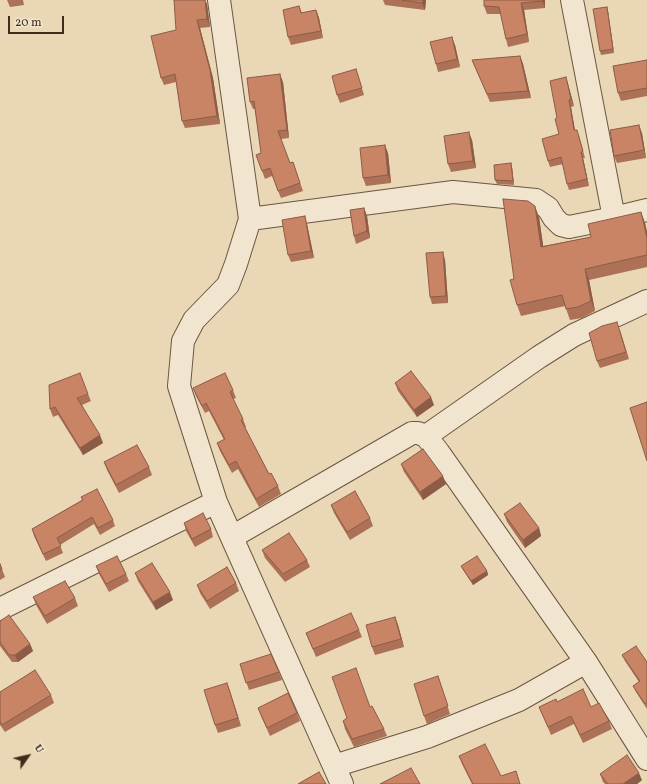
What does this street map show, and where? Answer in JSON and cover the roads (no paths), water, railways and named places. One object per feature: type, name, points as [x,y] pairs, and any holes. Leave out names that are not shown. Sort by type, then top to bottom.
[{"type":"street","points":[[219,0],[250,219],[228,285],[194,320],[183,341],[179,386],[216,502],[338,775],[519,700],[586,662]]},
{"type":"street","points":[[572,0],[614,218]]},
{"type":"street","points":[[250,219],[452,192],[536,200],[548,208],[554,218],[561,225],[569,227],[647,210]]},
{"type":"street","points":[[426,436],[556,346],[647,301]]},
{"type":"street","points":[[232,537],[412,434],[418,433],[426,436],[440,453],[586,662],[647,759]]},
{"type":"street","points":[[0,609],[216,502]]}]
